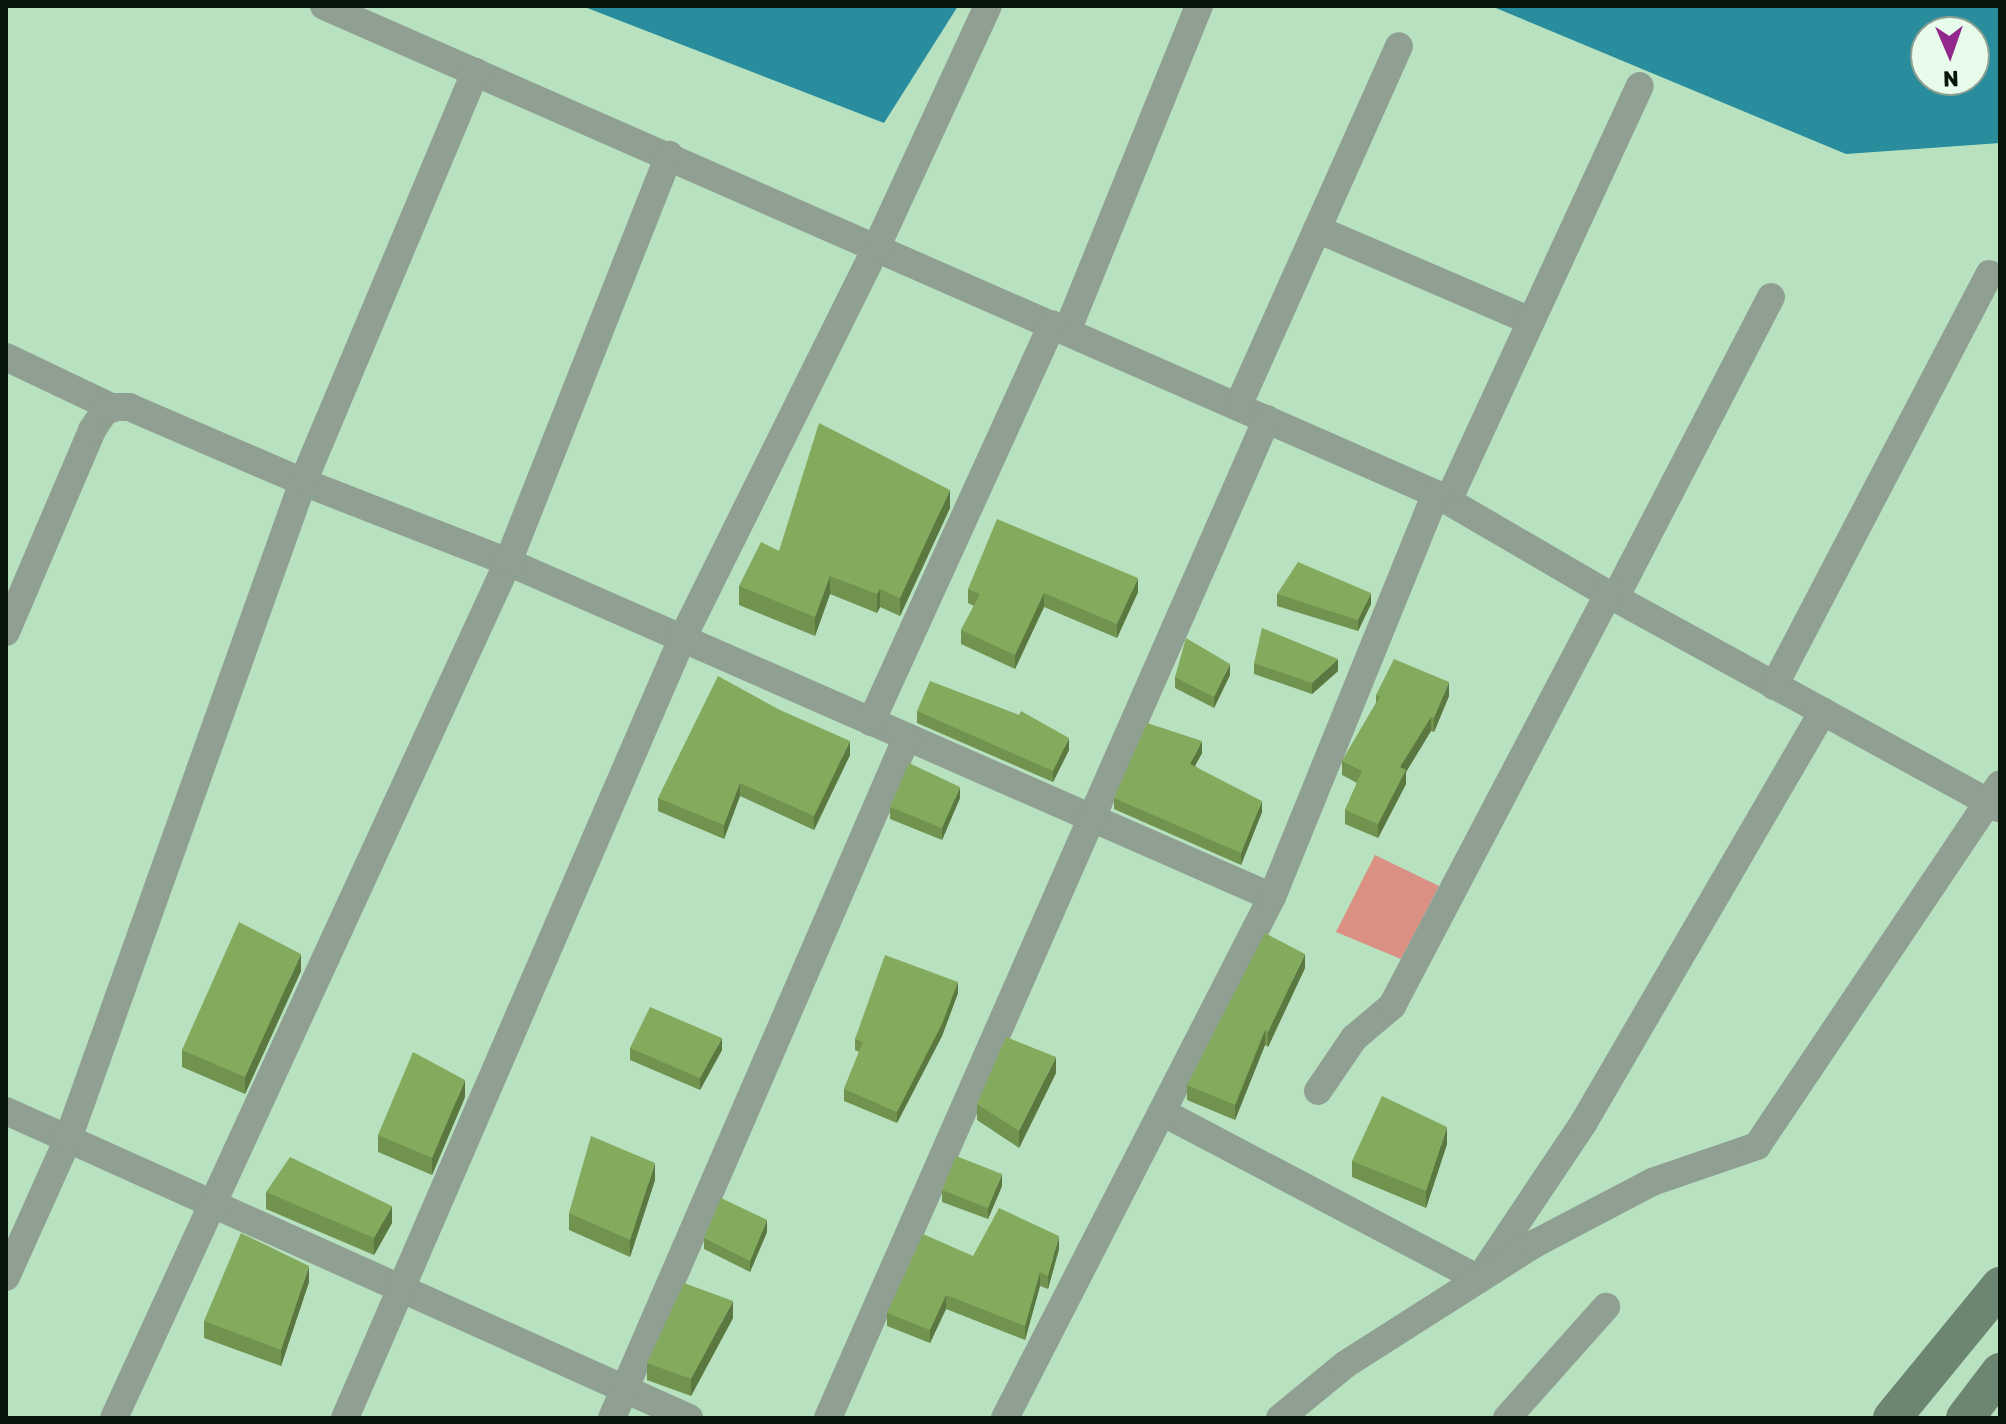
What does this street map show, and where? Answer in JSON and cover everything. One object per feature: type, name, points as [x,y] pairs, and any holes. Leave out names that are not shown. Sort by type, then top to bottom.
[{"type":"main road","points":[[1892,1418],[2000,1286]]},
{"type":"main road","points":[[1965,1418],[2000,1372]]},
{"type":"street","points":[[324,6],[877,246],[1442,498],[1774,686],[1996,799],[1757,1146],[1652,1182],[1536,1243],[1346,1364],[1280,1418]]},
{"type":"street","points":[[345,1418],[403,1290],[682,639],[877,246],[988,6]]},
{"type":"street","points":[[871,722],[1060,327],[1199,6]]},
{"type":"street","points":[[1238,406],[1399,46]]},
{"type":"street","points":[[6,1277],[68,1139],[303,482],[475,72]]},
{"type":"street","points":[[1005,1418],[1272,897],[1442,498],[1531,321],[1640,86]]},
{"type":"street","points":[[114,1418],[508,562],[669,155]]},
{"type":"street","points":[[1317,229],[1531,321]]},
{"type":"street","points":[[1774,686],[1989,274]]},
{"type":"street","points":[[1318,1091],[1354,1038],[1392,1006],[1771,297]]},
{"type":"street","points":[[6,357],[113,408]]},
{"type":"street","points":[[6,632],[92,430],[104,412],[129,407],[303,482],[508,562],[1272,897]]},
{"type":"street","points":[[828,1418],[1094,819],[1267,419]]},
{"type":"street","points":[[1479,1279],[1584,1122],[1823,712]]},
{"type":"street","points":[[612,1418],[907,737]]},
{"type":"street","points":[[6,1111],[689,1418]]},
{"type":"street","points":[[1162,1112],[1479,1279]]},
{"type":"street","points":[[1507,1418],[1606,1307]]},
{"type":"shaded area","points":[[1375,855],[1439,886],[1401,959],[1336,932]]},
{"type":"water","points":[[582,6],[958,6],[884,123]]},
{"type":"water","points":[[1491,6],[2000,6],[2000,143],[1846,154]]},
{"type":"building","points":[[819,423],[950,490],[900,598],[880,589],[877,594],[830,576],[815,617],[739,586],[761,542],[779,551]]},
{"type":"building","points":[[997,519],[1138,578],[1117,624],[1044,593],[1015,655],[961,630],[980,594],[968,589]]},
{"type":"building","points":[[1298,562],[1371,593],[1358,620],[1277,594]]},
{"type":"building","points":[[1262,628],[1338,659],[1312,683],[1254,663]]},
{"type":"building","points":[[1186,638],[1230,664],[1214,697],[1175,677]]},
{"type":"building","points":[[1394,659],[1449,682],[1434,718],[1431,717],[1400,767],[1406,770],[1378,824],[1345,810],[1362,771],[1342,761],[1380,697],[1376,695]]},
{"type":"building","points":[[718,676],[780,710],[850,741],[814,816],[740,783],[724,825],[658,798]]},
{"type":"building","points":[[930,681],[1019,715],[1021,711],[1069,738],[1053,771],[917,711]]},
{"type":"building","points":[[1147,723],[1202,741],[1190,764],[1262,801],[1241,853],[1114,798]]},
{"type":"building","points":[[909,763],[960,787],[942,828],[890,807]]},
{"type":"building","points":[[239,922],[301,954],[245,1077],[182,1050]]},
{"type":"building","points":[[1265,933],[1305,954],[1268,1032],[1265,1030],[1235,1105],[1187,1085]]},
{"type":"building","points":[[885,955],[958,982],[942,1024],[897,1112],[844,1089],[863,1042],[855,1039]]},
{"type":"building","points":[[650,1007],[722,1038],[700,1078],[630,1048]]},
{"type":"building","points":[[1006,1037],[1056,1057],[1019,1131],[977,1104]]},
{"type":"building","points":[[413,1052],[465,1080],[432,1158],[378,1135]]},
{"type":"building","points":[[1382,1096],[1447,1127],[1426,1191],[1352,1161]]},
{"type":"building","points":[[591,1136],[655,1163],[630,1240],[569,1213]]},
{"type":"building","points":[[956,1156],[1002,1174],[988,1208],[942,1190]]},
{"type":"building","points":[[290,1157],[392,1206],[374,1238],[266,1192]]},
{"type":"building","points":[[721,1198],[767,1220],[750,1261],[704,1238]]},
{"type":"building","points":[[999,1208],[1059,1236],[1048,1276],[1040,1272],[1025,1326],[946,1295],[930,1330],[887,1313],[923,1234],[973,1256]]},
{"type":"building","points":[[241,1233],[309,1266],[281,1350],[204,1321]]},
{"type":"building","points":[[684,1283],[733,1301],[691,1379],[647,1363]]}]
